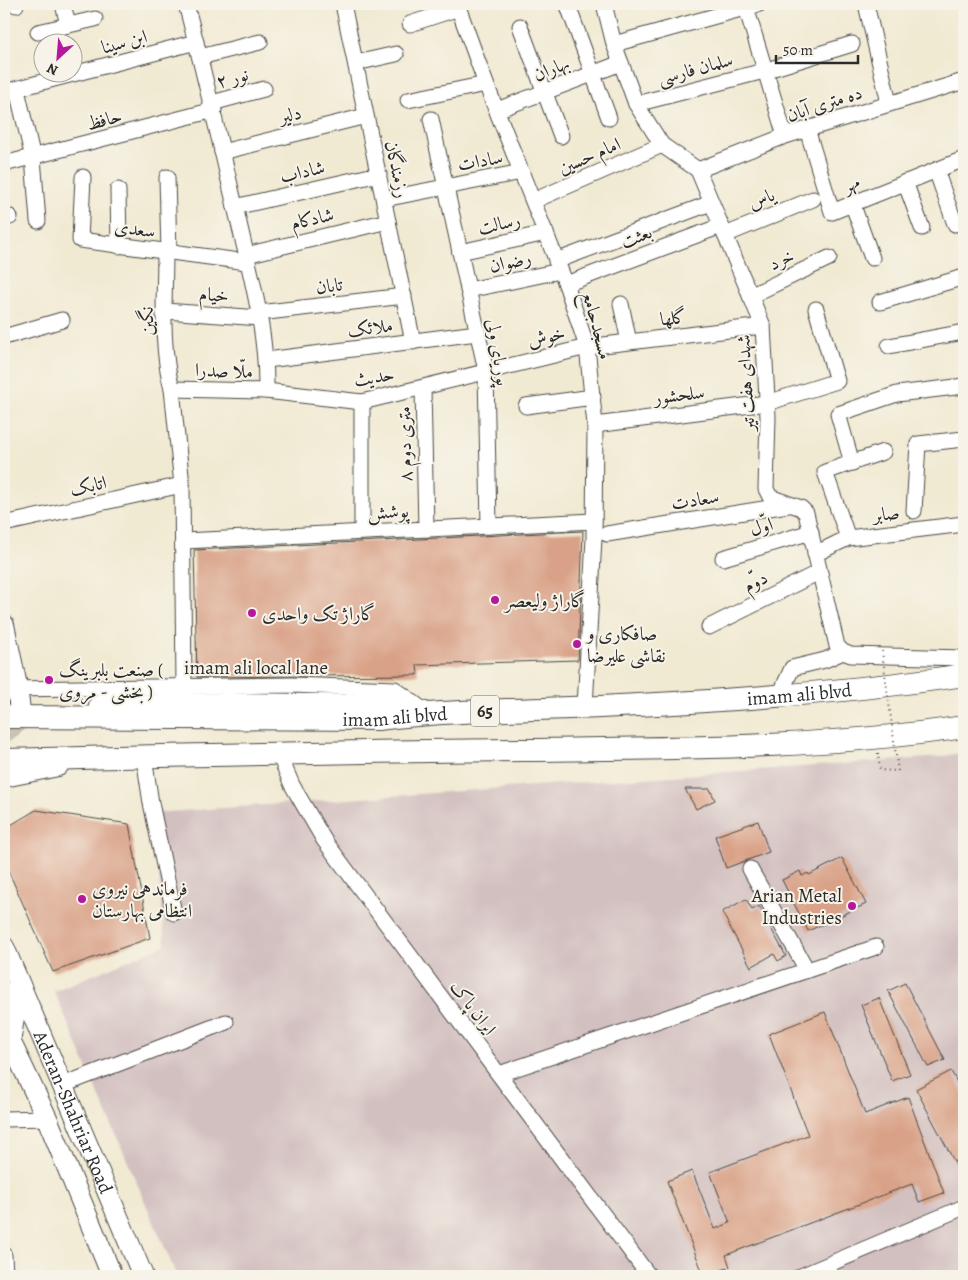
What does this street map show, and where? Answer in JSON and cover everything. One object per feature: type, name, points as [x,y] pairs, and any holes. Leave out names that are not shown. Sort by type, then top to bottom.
[{"type":"highway","name":"imam ali blvd","points":[[13,717],[378,719],[427,713],[717,701],[964,675]]},
{"type":"highway","name":"imam ali blvd","points":[[4,760],[706,748],[876,739],[964,727]]},
{"type":"main road","points":[[4,625],[13,689],[13,717]]},
{"type":"main road","points":[[4,664],[13,689]]},
{"type":"main road","points":[[99,706],[229,703],[397,705],[427,713]]},
{"type":"main road","points":[[4,777],[104,757]]},
{"type":"main road","name":"Aderan-Shahriar Road","points":[[4,947],[143,1276]]},
{"type":"main road","points":[[4,992],[14,1018],[7,1035]]},
{"type":"main road","name":"Aderan-Shahriar Road","points":[[7,1035],[47,1118],[112,1276]]},
{"type":"street","points":[[63,4],[68,25]]},
{"type":"street","name":"ملّا صدرا","points":[[184,687],[182,485],[172,389],[266,391],[267,360],[260,315],[213,107],[186,4]]},
{"type":"street","name":"رزمندگان","points":[[343,4],[413,342]]},
{"type":"street","points":[[604,4],[614,44],[636,104],[662,145],[698,170]]},
{"type":"street","points":[[866,4],[889,103]]},
{"type":"street","points":[[614,44],[750,5],[764,71],[785,136]]},
{"type":"street","points":[[410,24],[458,6]]},
{"type":"street","name":"مسجدجامع","points":[[458,6],[486,84],[546,233],[588,347],[595,425],[594,521],[585,707]]},
{"type":"street","points":[[568,6],[609,118]]},
{"type":"street","points":[[38,32],[95,19]]},
{"type":"street","points":[[520,26],[561,136]]},
{"type":"street","name":"ابن سینا","points":[[10,91],[198,49],[260,42]]},
{"type":"street","name":"سلمان فارسی","points":[[636,104],[764,71],[852,44]]},
{"type":"street","points":[[356,63],[396,54]]},
{"type":"street","name":"بهاران","points":[[497,110],[621,63]]},
{"type":"street","name":"ده متری آبان","points":[[698,170],[785,136],[964,81]]},
{"type":"street","points":[[408,100],[486,84]]},
{"type":"street","name":"نور ۲","points":[[213,107],[264,89]]},
{"type":"street","points":[[10,91],[33,158],[38,221]]},
{"type":"street","name":"حافظ","points":[[4,164],[33,158],[213,107]]},
{"type":"street","name":"دلیر","points":[[222,152],[366,116]]},
{"type":"street","name":"پوریای ولی","points":[[431,119],[486,371],[489,526]]},
{"type":"street","name":"مهر","points":[[807,129],[832,212],[964,159]]},
{"type":"street","name":"امام حسین","points":[[533,201],[662,145]]},
{"type":"street","name":"شهدای هفت تیر","points":[[698,170],[763,326],[767,403],[766,489],[770,497],[800,508],[806,514],[838,646],[844,652]]},
{"type":"street","points":[[936,170],[955,224]]},
{"type":"street","name":"سادات","points":[[384,199],[522,172]]},
{"type":"street","name":"شاداب","points":[[235,207],[379,174]]},
{"type":"street","name":"سعدی","points":[[83,177],[80,240],[167,252],[247,258]]},
{"type":"street","name":"نگین","points":[[167,177],[165,311],[168,375],[172,389]]},
{"type":"street","points":[[905,182],[922,228]]},
{"type":"street","points":[[118,190],[119,246]]},
{"type":"street","name":"یاس","points":[[723,230],[813,199]]},
{"type":"street","points":[[561,272],[711,203]]},
{"type":"street","points":[[852,204],[872,258]]},
{"type":"street","name":"شادکام","points":[[247,258],[388,221]]},
{"type":"street","name":"بعثت","points":[[561,272],[723,230]]},
{"type":"street","name":"رسالت","points":[[460,252],[546,233]]},
{"type":"street","name":"خرد","points":[[750,296],[829,258]]},
{"type":"street","name":"رضوان","points":[[468,290],[561,272]]},
{"type":"street","points":[[880,302],[964,277]]},
{"type":"street","name":"تابان","points":[[260,315],[404,296]]},
{"type":"street","points":[[621,304],[629,342]]},
{"type":"street","name":"سلحشور","points":[[595,425],[767,403],[837,381],[816,309]]},
{"type":"street","name":"خیام","points":[[165,311],[260,315]]},
{"type":"street","points":[[4,337],[62,320]]},
{"type":"street","name":"گلها","points":[[588,347],[763,326]]},
{"type":"street","points":[[889,346],[964,332]]},
{"type":"street","name":"ملائک","points":[[267,360],[477,334]]},
{"type":"street","name":"خوش","points":[[486,371],[588,347]]},
{"type":"street","name":"حدیث","points":[[266,391],[362,402],[486,371]]},
{"type":"street","points":[[852,462],[838,414],[897,394],[964,386]]},
{"type":"street","name":"۸ متری دوم","points":[[423,388],[426,529]]},
{"type":"street","points":[[526,406],[593,397]]},
{"type":"street","points":[[362,402],[362,532]]},
{"type":"street","points":[[914,511],[918,444],[964,439]]},
{"type":"street","points":[[848,538],[825,472],[883,452]]},
{"type":"street","name":"اتابک","points":[[4,524],[182,485]]},
{"type":"street","name":"سعادت","points":[[607,534],[789,504]]},
{"type":"street","name":"پوشش","points":[[184,541],[594,521]]},
{"type":"street","name":"صابر","points":[[815,554],[848,538],[964,524]]},
{"type":"street","name":"اوّل","points":[[723,558],[811,532]]},
{"type":"street","name":"دوّم","points":[[708,627],[820,572]]},
{"type":"street","points":[[780,695],[792,668],[825,660],[844,652],[851,655],[964,658]]},
{"type":"street","name":"imam ali local lane","points":[[13,689],[292,685],[395,689],[427,713]]},
{"type":"street","name":"ایران پاک","points":[[279,754],[292,785],[324,840],[649,1276]]},
{"type":"street","points":[[144,757],[151,803],[174,913]]},
{"type":"street","points":[[750,868],[807,970]]},
{"type":"street","points":[[499,1074],[876,947]]},
{"type":"street","points":[[63,1084],[226,1022]]},
{"type":"street","points":[[4,1118],[47,1118]]},
{"type":"street","points":[[801,1276],[964,1207]]},
{"type":"street","points":[[4,1255],[5,1276]]},
{"type":"path","points":[[880,770],[898,771],[882,651]]},
{"type":"shaded area","points":[[964,752],[964,1276],[177,1276],[54,991],[165,945],[153,813],[940,757]]},
{"type":"building","points":[[583,531],[578,660],[417,665],[418,675],[197,677],[194,550]]},
{"type":"building","points":[[685,789],[710,789],[715,800],[696,809]]},
{"type":"building","name":"فرماندهی نیروی انتظامی بهارستان","points":[[36,810],[129,824],[150,938],[53,972],[4,861],[4,829]]},
{"type":"building","points":[[758,821],[769,852],[726,868],[715,836]]},
{"type":"building","points":[[842,858],[866,904],[808,931],[782,880],[800,871],[802,876],[808,873],[809,875]]},
{"type":"building","points":[[746,899],[752,910],[759,906],[786,956],[778,961],[774,954],[751,967],[722,912]]},
{"type":"building","points":[[905,983],[945,1060],[928,1067],[888,991]]},
{"type":"building","points":[[879,998],[910,1074],[892,1081],[861,1005]]},
{"type":"building","points":[[825,1012],[865,1114],[908,1097],[944,1193],[919,1202],[912,1184],[726,1255],[730,1267],[704,1276],[667,1181],[692,1171],[715,1229],[730,1223],[710,1172],[808,1135],[769,1034]]},
{"type":"building","points":[[951,1071],[964,1095],[964,1180],[916,1089]]},
{"type":"tunnel","points":[[4,733],[19,722],[34,716]]},
{"type":"place","name":"گاراژ ولیعصر","points":[[495,600]]},
{"type":"place","name":"گاراژ تک واحدی","points":[[252,613]]},
{"type":"place","name":"صافکاری و نقاشی عليرضا","points":[[577,644]]},
{"type":"place","name":"صنعت بلبرینگ ( بخشی - مروی )","points":[[49,680]]},
{"type":"place","name":"فرماندهی نیروی انتظامی بهارستان","points":[[82,899]]},
{"type":"place","name":"Arian Metal Industries","points":[[852,906]]}]
